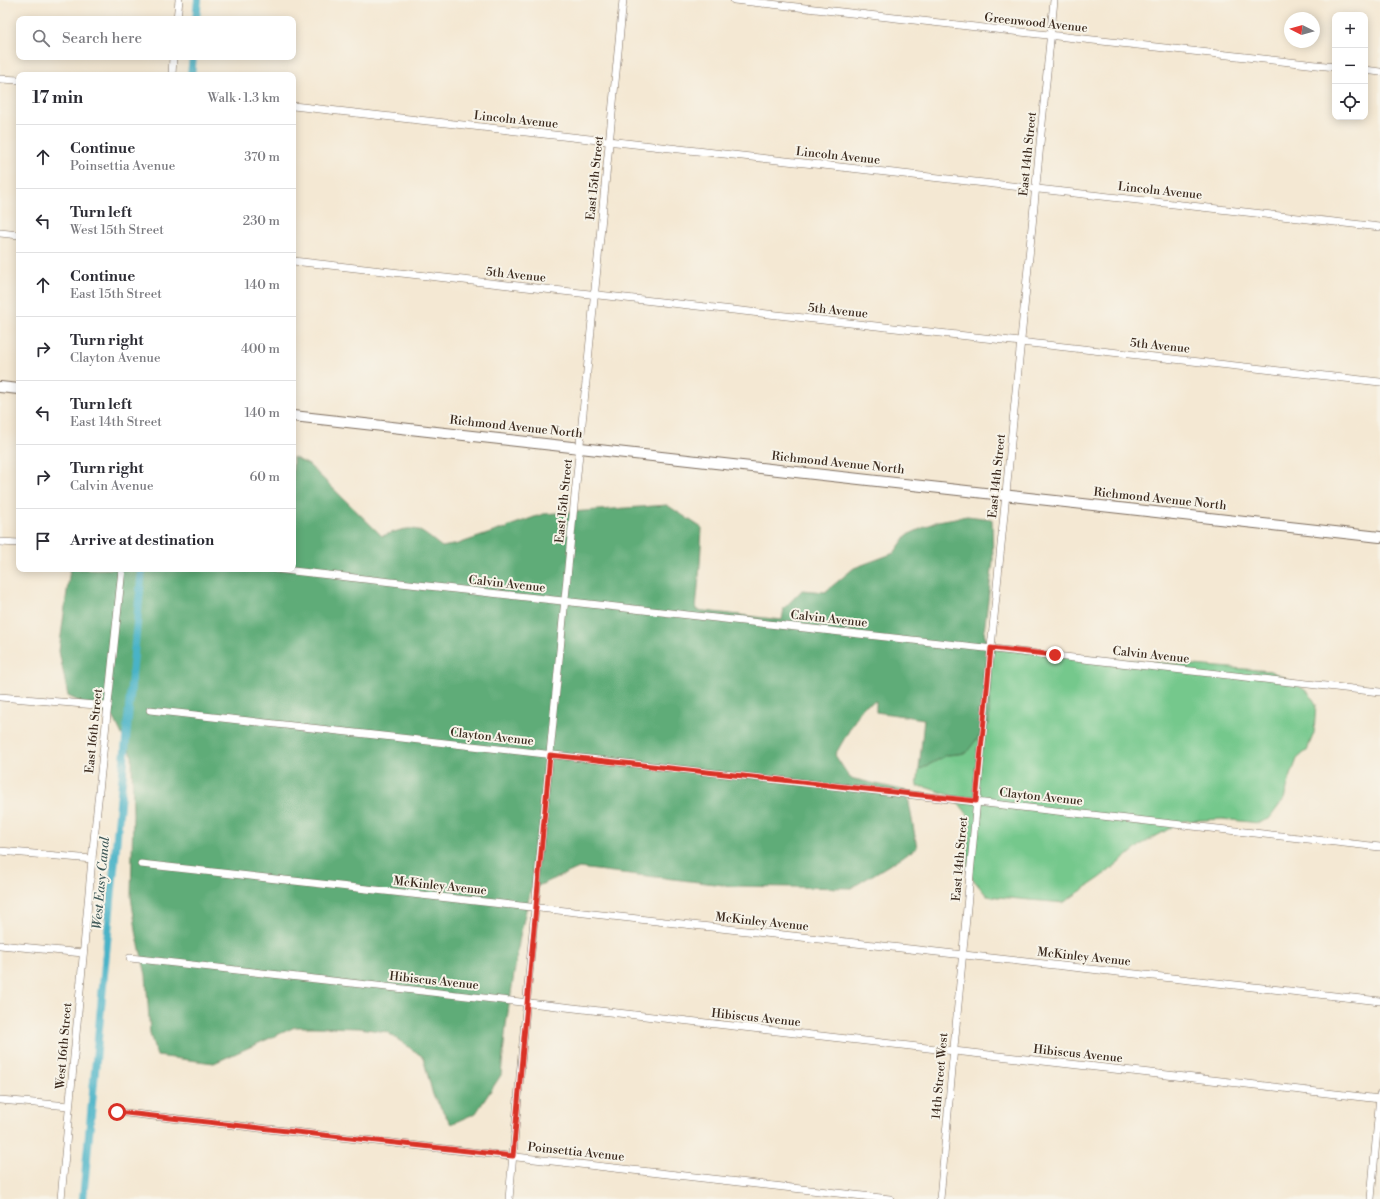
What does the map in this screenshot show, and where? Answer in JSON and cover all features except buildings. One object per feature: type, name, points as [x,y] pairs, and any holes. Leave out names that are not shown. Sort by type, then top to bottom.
[{"type":"street","points":[[178,16],[180,0]]},
{"type":"street","name":"East 15th Street","points":[[509,1199],[535,908],[623,0]]},
{"type":"street","name":"Greenwood Avenue","points":[[734,0],[1332,67]]},
{"type":"street","name":"East 14th Street","points":[[962,955],[1054,0]]},
{"type":"street","points":[[172,72],[174,60]]},
{"type":"street","points":[[1368,70],[1380,72]]},
{"type":"street","points":[[0,79],[16,80]]},
{"type":"street","name":"Lincoln Avenue","points":[[296,106],[1380,227]]},
{"type":"street","points":[[0,233],[16,235]]},
{"type":"street","name":"5th Avenue","points":[[296,261],[1380,382]]},
{"type":"street","points":[[0,388],[16,389]]},
{"type":"street","name":"Richmond Avenue North","points":[[296,416],[1380,537]]},
{"type":"street","points":[[0,542],[16,543]]},
{"type":"street","name":"Calvin Avenue","points":[[296,571],[1380,692]]},
{"type":"street","name":"East 16th Street","points":[[89,895],[122,572]]},
{"type":"street","points":[[0,697],[108,706]]},
{"type":"street","name":"Clayton Avenue","points":[[150,710],[1380,847]]},
{"type":"street","points":[[0,851],[92,859]]},
{"type":"street","name":"McKinley Avenue","points":[[141,864],[1380,1001]]},
{"type":"street","name":"West 16th Street","points":[[61,1199],[89,895]]},
{"type":"street","points":[[0,945],[83,953]]},
{"type":"street","name":"14th Street West","points":[[940,1199],[962,955]]},
{"type":"street","name":"Hibiscus Avenue","points":[[130,958],[1380,1099]]},
{"type":"street","points":[[1371,1199],[1380,1095]]},
{"type":"street","points":[[0,1100],[69,1106]]},
{"type":"street","name":"Poinsettia Avenue","points":[[117,1112],[890,1199]]},
{"type":"green space","points":[[296,458],[309,465],[382,536],[405,529],[413,529],[424,533],[442,547],[458,544],[505,528],[506,529],[509,526],[543,514],[667,505],[702,528],[696,610],[782,620],[784,608],[802,590],[825,592],[854,568],[894,553],[907,535],[938,521],[967,516],[992,519],[993,561],[984,632],[990,671],[989,724],[966,753],[947,755],[919,770],[924,719],[876,712],[876,701],[863,706],[835,755],[850,778],[907,791],[917,848],[851,888],[732,886],[579,868],[531,889],[520,936],[506,1025],[501,1075],[476,1113],[451,1124],[433,1095],[423,1057],[387,1032],[359,1028],[295,1027],[214,1063],[157,1056],[150,1034],[146,975],[137,936],[131,897],[133,814],[132,756],[114,718],[68,696],[59,651],[70,572],[296,572]]},
{"type":"green space","points":[[984,632],[989,649],[1270,671],[1294,682],[1309,693],[1316,704],[1314,733],[1307,750],[1297,759],[1284,799],[1269,819],[1259,823],[1222,819],[1183,821],[1142,844],[1100,878],[1063,903],[987,896],[968,873],[968,815],[953,796],[925,787],[917,787],[919,770],[947,755],[967,753],[990,671]]},
{"type":"waterway","name":"West Easy Canal","points":[[196,16],[198,0]]},
{"type":"waterway","name":"West Easy Canal","points":[[191,72],[193,60]]},
{"type":"waterway","name":"West Easy Canal","points":[[83,1199],[142,572]]},
{"type":"route","points":[[117,1112],[513,1156],[550,755],[976,801],[991,648],[1055,655]]}]
